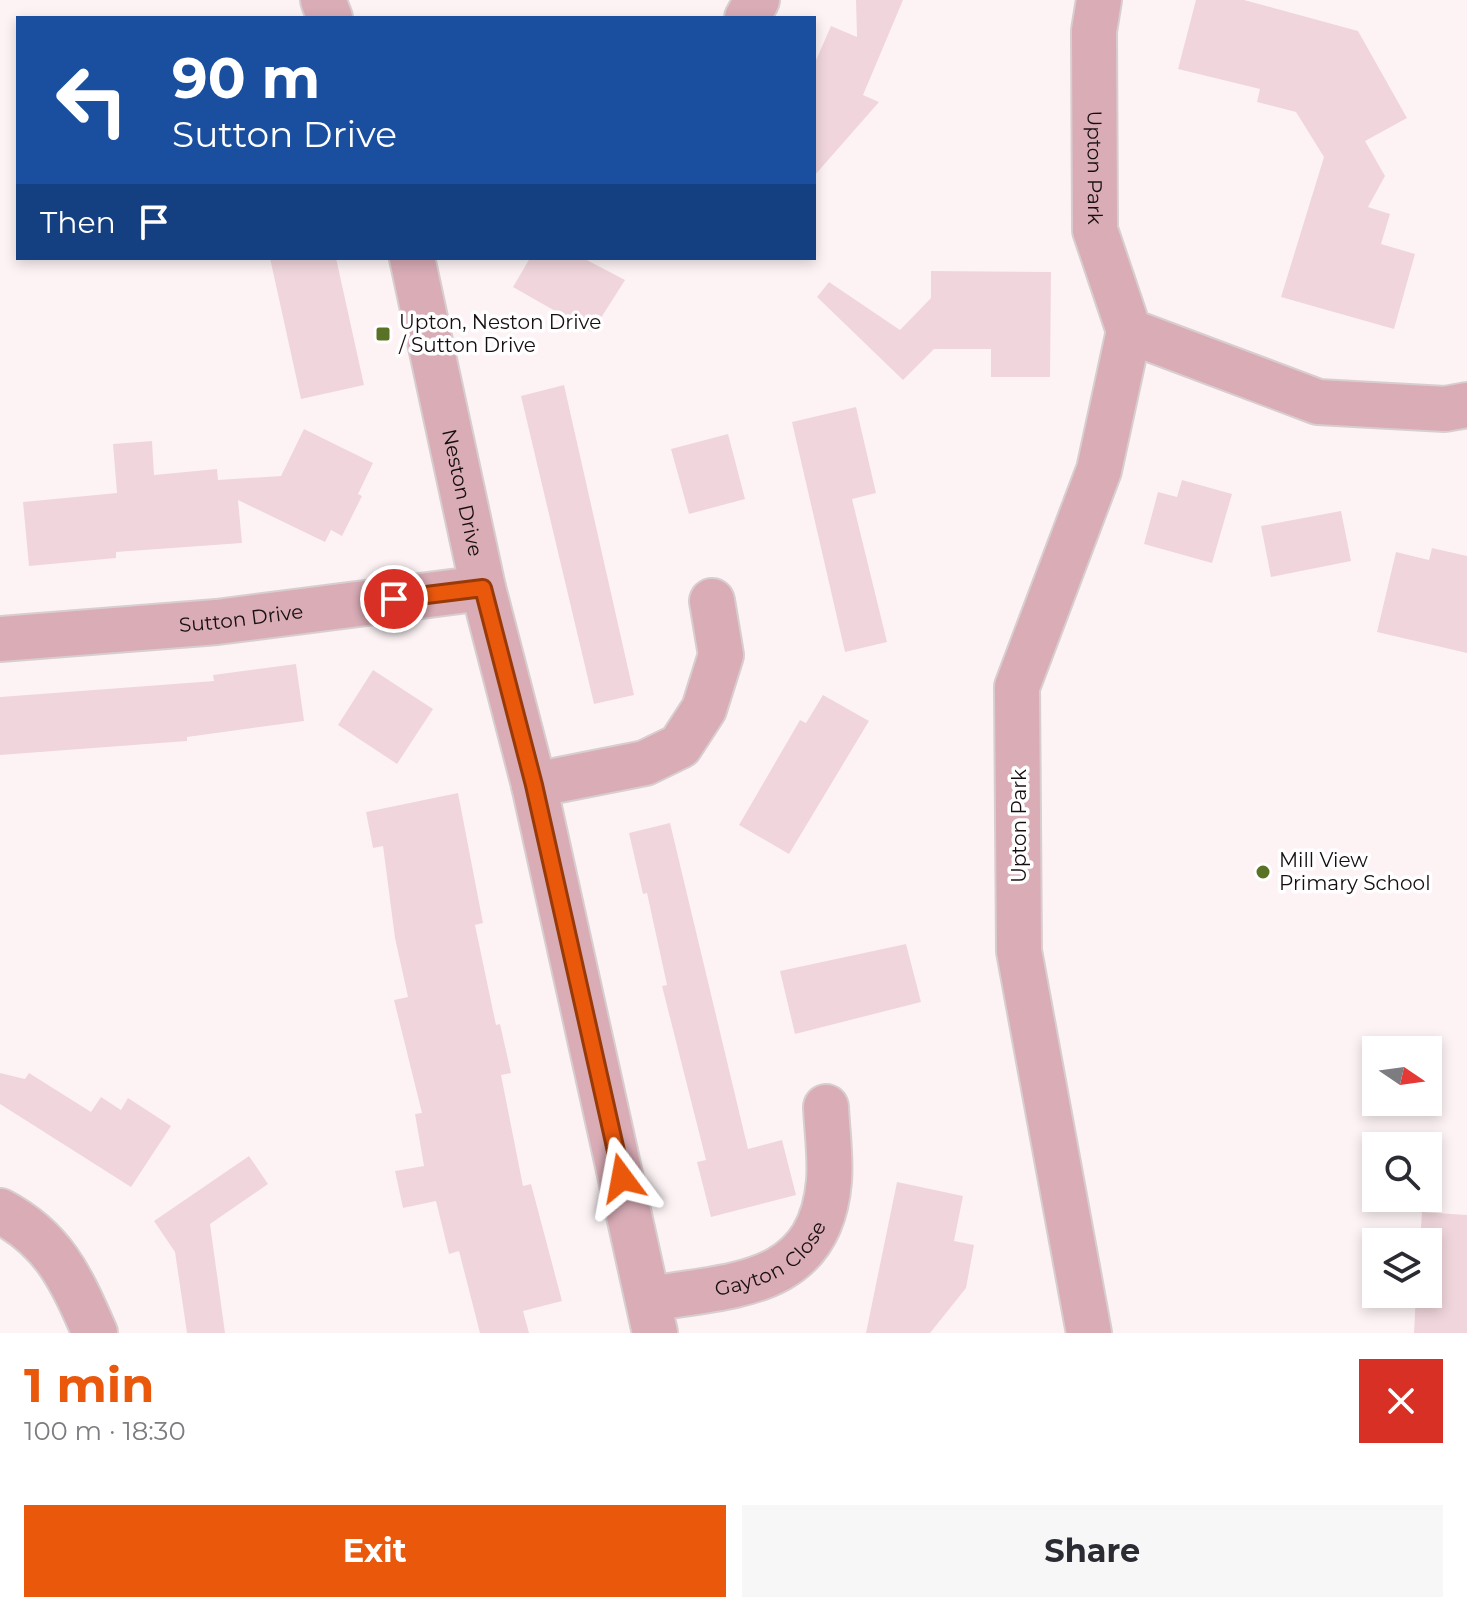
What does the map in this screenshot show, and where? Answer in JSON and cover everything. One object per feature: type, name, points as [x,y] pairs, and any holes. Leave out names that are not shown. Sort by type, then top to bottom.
[{"type":"street","name":"Upton Park","points":[[1089,1333],[1019,951],[1017,687],[1099,470],[1129,331],[1095,230],[1094,31],[1099,0]]},
{"type":"street","name":"Neston Drive","points":[[412,260],[483,588],[534,785],[652,1316]]},
{"type":"street","points":[[1129,331],[1318,402],[1445,409],[1467,405]]},
{"type":"street","name":"Sutton Drive","points":[[0,639],[217,622],[483,588]]},
{"type":"street","points":[[534,785],[645,763],[680,746],[704,709],[721,655],[711,600]]},
{"type":"street","name":"Gayton Close","points":[[652,1316],[768,1277],[801,1255],[822,1217],[829,1181],[826,1106]]},
{"type":"street","points":[[0,1211],[28,1226],[68,1273],[95,1333]]},
{"type":"building","points":[[856,0],[903,0],[863,95],[879,102],[816,174],[816,60],[831,26],[857,37]]},
{"type":"building","points":[[1196,0],[1244,0],[1358,31],[1407,118],[1365,141],[1385,176],[1368,207],[1390,214],[1381,244],[1415,254],[1394,329],[1281,297],[1324,157],[1296,112],[1257,102],[1260,89],[1178,69]]},
{"type":"building","points":[[270,260],[336,260],[364,385],[301,399]]},
{"type":"building","points":[[529,260],[587,260],[625,280],[592,332],[513,287]]},
{"type":"building","points":[[931,271],[1051,272],[1050,377],[991,377],[991,349],[934,349],[903,380],[817,297],[829,282],[900,330],[931,298]]},
{"type":"building","points":[[564,385],[634,695],[594,704],[521,396]]},
{"type":"building","points":[[856,407],[876,493],[852,499],[887,642],[845,652],[792,422]]},
{"type":"building","points":[[304,429],[373,463],[358,494],[362,496],[342,536],[331,530],[325,542],[238,500],[242,543],[116,552],[116,558],[29,566],[23,502],[117,493],[113,444],[152,441],[154,475],[217,469],[218,480],[281,476]]},
{"type":"building","points":[[728,434],[745,499],[689,514],[671,449]]},
{"type":"building","points":[[1182,480],[1232,494],[1212,563],[1144,544],[1158,492],[1177,497]]},
{"type":"building","points":[[1341,511],[1351,561],[1271,577],[1261,526]]},
{"type":"building","points":[[1432,548],[1467,556],[1467,653],[1377,632],[1396,552],[1429,560]]},
{"type":"building","points":[[296,664],[304,721],[187,737],[187,741],[0,755],[0,697],[214,681],[213,675]]},
{"type":"building","points":[[373,670],[433,709],[397,764],[338,725]]},
{"type":"building","points":[[823,695],[869,721],[789,854],[739,825],[800,720],[806,723]]},
{"type":"building","points":[[458,793],[483,923],[475,925],[496,1025],[500,1024],[511,1073],[501,1075],[523,1186],[531,1184],[562,1301],[523,1311],[529,1333],[480,1333],[459,1251],[449,1254],[436,1201],[403,1208],[395,1171],[424,1166],[415,1114],[422,1113],[394,1000],[408,997],[395,938],[383,846],[373,848],[366,812]]},
{"type":"building","points":[[670,823],[748,1149],[782,1140],[796,1195],[711,1217],[697,1162],[706,1160],[662,986],[667,985],[647,893],[643,894],[629,833]]},
{"type":"building","points":[[906,944],[921,1002],[795,1034],[780,971]]},
{"type":"building","points":[[0,1073],[25,1079],[29,1073],[91,1112],[101,1097],[121,1110],[128,1098],[171,1126],[131,1187],[0,1104]]},
{"type":"building","points":[[249,1156],[268,1184],[210,1224],[225,1333],[187,1333],[175,1252],[154,1221]]},
{"type":"building","points":[[897,1182],[963,1196],[954,1241],[974,1245],[966,1288],[930,1333],[866,1333]]},
{"type":"building","points":[[1422,1212],[1467,1215],[1467,1333],[1414,1333],[1415,1308],[1442,1308],[1442,1228],[1421,1228]]},
{"type":"place","name":"Upton, Neston Drive / Sutton Drive","points":[[383,334]]},
{"type":"place","name":"Mill View Primary School","points":[[1263,872]]},
{"type":"route","points":[[394,599],[483,588],[534,785],[622,1178]]}]
